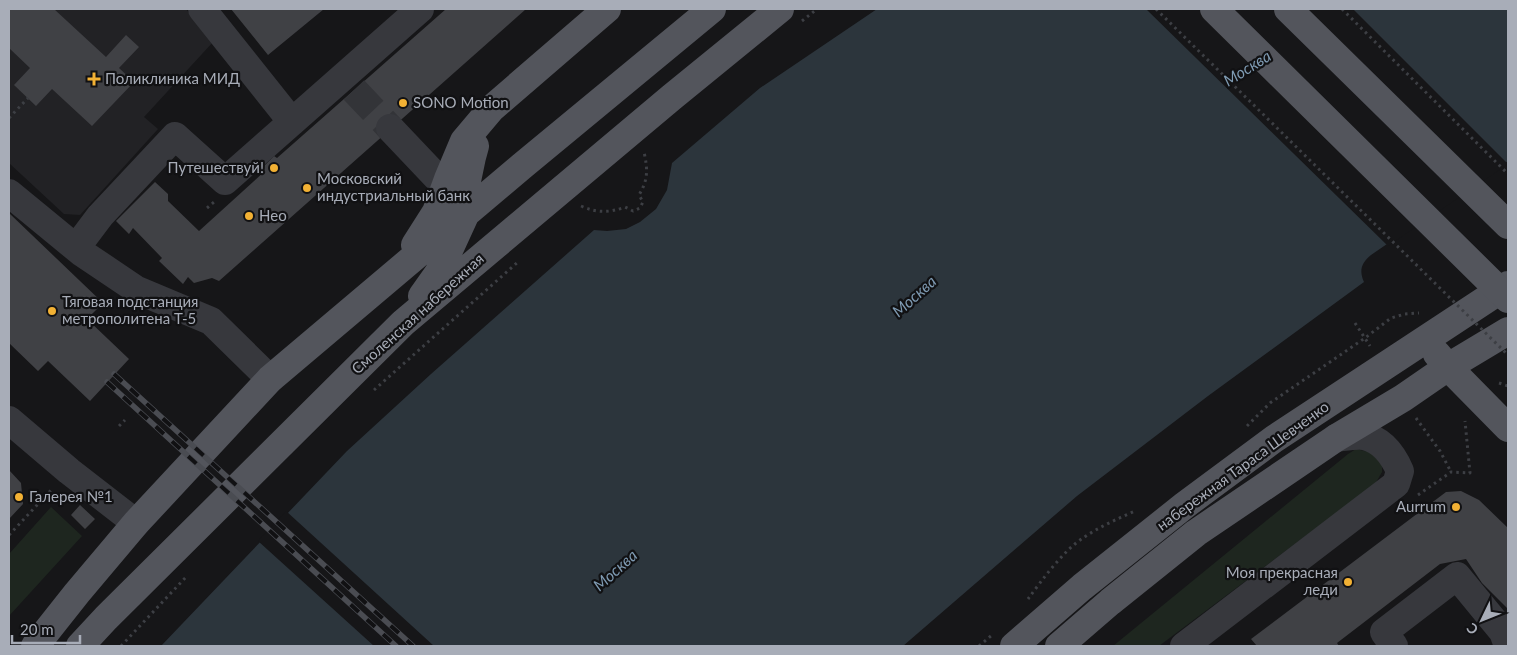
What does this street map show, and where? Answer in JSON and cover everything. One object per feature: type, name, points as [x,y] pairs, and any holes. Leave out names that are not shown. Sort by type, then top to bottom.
[{"type":"main road","points":[[397,271],[418,242],[436,212],[464,141],[491,109],[607,9]]},
{"type":"main road","points":[[36,646],[77,593],[136,523],[270,379],[467,211],[712,9]]},
{"type":"main road","points":[[1214,9],[1508,299]]},
{"type":"main road","points":[[1288,9],[1508,226]]},
{"type":"main road","name":"Смоленская набережная","points":[[80,646],[402,323],[649,116],[788,17]]},
{"type":"main road","points":[[402,323],[439,272],[467,211],[468,181],[472,157],[479,135],[491,109]]},
{"type":"main road","points":[[479,135],[480,148],[486,158],[495,164],[503,166],[518,162],[538,152]]},
{"type":"main road","name":"набережная Тараса Шевченко","points":[[1014,646],[1082,587],[1186,505],[1274,440],[1508,285]]},
{"type":"main road","name":"набережная Тараса Шевченко","points":[[1059,646],[1196,533],[1336,438],[1508,331]]},
{"type":"main road","points":[[1425,340],[1448,367],[1508,428]]},
{"type":"street","points":[[202,9],[292,122]]},
{"type":"street","points":[[76,248],[100,216],[175,136],[225,181],[292,122],[348,84],[420,9]]},
{"type":"street","points":[[390,128],[445,186]]},
{"type":"street","points":[[9,193],[76,248],[137,290],[211,321],[270,379]]},
{"type":"street","points":[[9,420],[69,471],[136,523]]},
{"type":"street","points":[[1184,646],[1396,484],[1400,471],[1394,457],[1379,442],[1364,436],[1336,438]]},
{"type":"street","points":[[1394,646],[1384,632],[1457,576],[1503,632],[1508,646]]},
{"type":"path","points":[[788,17],[817,9]]},
{"type":"path","points":[[1156,9],[1508,355]]},
{"type":"path","points":[[1342,9],[1508,174]]},
{"type":"path","points":[[9,118],[28,98]]},
{"type":"path","points":[[637,157],[651,146]]},
{"type":"path","points":[[587,201],[581,206],[600,212],[615,211],[625,206],[633,212],[640,208],[643,202],[639,195],[645,185],[647,174],[644,152]]},
{"type":"path","points":[[368,396],[523,258]]},
{"type":"path","points":[[1355,323],[1373,351]]},
{"type":"path","points":[[1415,416],[1440,451],[1450,472]]},
{"type":"path","points":[[120,426],[125,420]]},
{"type":"path","points":[[1465,420],[1470,473]]},
{"type":"path","points":[[9,535],[69,471]]},
{"type":"path","points":[[121,646],[189,574]]},
{"type":"shaded area","name":"Поликлиника МИД","points":[[9,9],[186,9],[213,42],[144,117],[158,129],[80,215],[64,214],[9,163]]},
{"type":"shaded area","points":[[1356,449],[1373,453],[1382,462],[1382,472],[1375,484],[1159,646],[1113,646],[1348,454]]},
{"type":"shaded area","points":[[51,507],[82,536],[9,616],[9,554]]},
{"type":"water","name":"Москва","points":[[877,9],[1508,9],[1508,161],[1371,255],[1362,267],[1364,282],[1208,396],[1077,496],[903,646],[161,646],[347,451],[431,374],[594,230],[626,229],[640,222],[656,209],[667,190],[672,163],[760,88]]},
{"type":"pier","points":[[1146,9],[1353,9],[1508,164],[1388,246]]},
{"type":"pier","points":[[286,511],[434,646],[374,646],[258,541]]},
{"type":"building","points":[[9,9],[54,9],[106,57],[126,35],[139,47],[119,68],[134,82],[92,126],[52,89],[36,106],[14,85],[30,68],[9,48]]},
{"type":"building","points":[[231,9],[324,9],[268,55]]},
{"type":"building","points":[[446,9],[526,9],[219,281],[212,278],[194,283],[188,277],[183,284],[159,261],[162,258],[133,228],[129,234],[116,221],[155,182],[168,194],[168,201],[199,231],[264,172],[261,169],[274,156],[277,158]]},
{"type":"building","name":"Тяговая подстанция метрополитена Т-5","points":[[9,213],[103,303],[87,319],[129,359],[90,401],[48,361],[38,371],[9,343]]},
{"type":"building","points":[[9,470],[21,483],[23,504],[9,519]]},
{"type":"building","points":[[1461,491],[1479,500],[1508,528],[1508,609],[1482,583],[1466,559],[1440,564],[1337,643],[1339,646],[1257,646],[1251,639],[1446,492]]},
{"type":"building","points":[[80,505],[95,519],[85,529],[71,515]]},
{"type":"tunnel","points":[[354,90],[390,128]]},
{"type":"railway","points":[[114,374],[413,646]]},
{"type":"railway","points":[[107,382],[396,646]]},
{"type":"place","name":"Поликлиника МИД","points":[[94,79]]},
{"type":"place","name":"SONO Motion","points":[[403,103]]},
{"type":"place","name":"Путешествуй!","points":[[274,168]]},
{"type":"place","name":"Московский индустриальный банк","points":[[307,188]]},
{"type":"place","name":"Нео","points":[[249,216]]},
{"type":"place","name":"Тяговая подстанция метрополитена Т-5","points":[[52,311]]},
{"type":"place","name":"Галерея №1","points":[[19,497]]},
{"type":"place","name":"Aurrum","points":[[1456,507]]},
{"type":"place","name":"Моя прекрасная леди","points":[[1348,582]]}]
